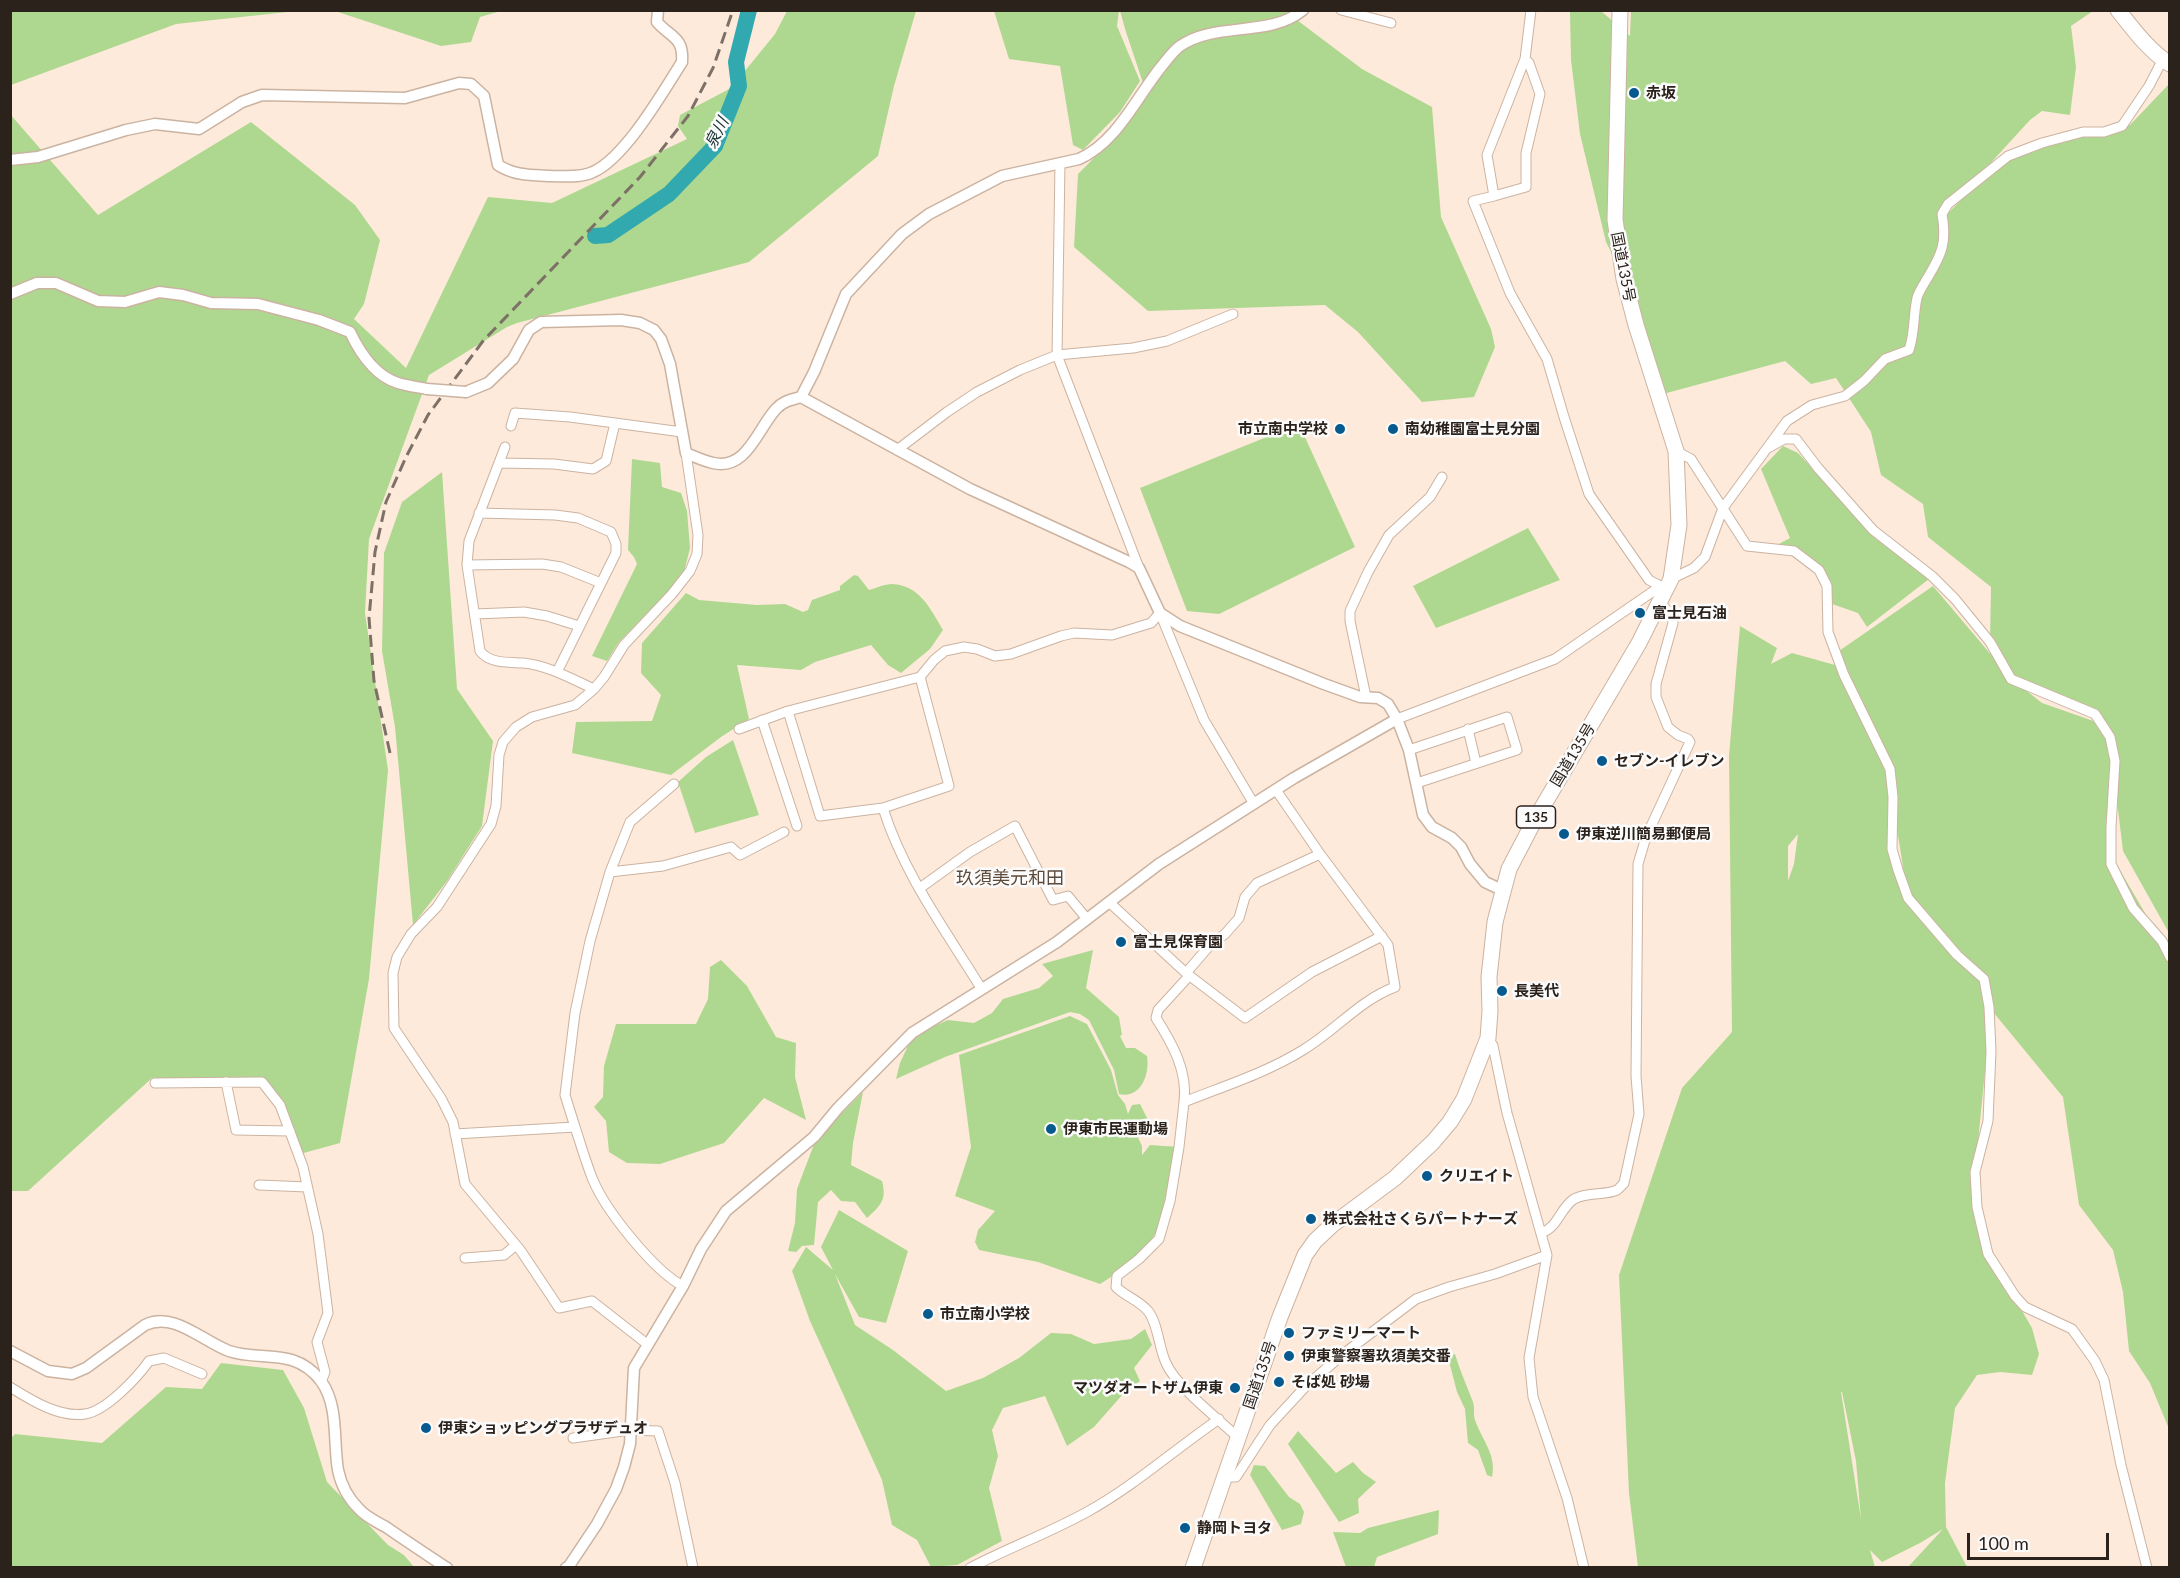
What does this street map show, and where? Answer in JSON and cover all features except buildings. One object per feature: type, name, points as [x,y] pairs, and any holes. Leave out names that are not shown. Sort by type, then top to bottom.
[{"type":"highway","name":"国道135号","points":[[1192,1568],[1280,1317],[1305,1255],[1315,1241],[1332,1225],[1395,1178],[1433,1142],[1450,1122],[1464,1099],[1488,1038],[1489,976],[1495,922],[1509,868],[1639,643],[1666,590],[1679,525],[1676,451],[1636,326],[1617,246],[1615,220],[1620,10]]},
{"type":"highway","points":[[2118,10],[2166,62]]},
{"type":"street","points":[[10,160],[38,157],[126,130],[155,124],[199,129],[242,102],[262,95],[405,98],[459,83],[471,84],[484,96],[498,165],[516,174],[528,176],[574,176],[592,173],[612,159],[639,126],[682,62],[683,50],[678,40],[665,32],[657,22],[658,10]]},
{"type":"street","points":[[801,397],[814,372],[846,294],[902,234],[929,214],[1002,176],[1079,159],[1098,148],[1130,110],[1150,80],[1179,47],[1193,39],[1289,20],[1303,10]]},
{"type":"street","points":[[1341,10],[1391,23]]},
{"type":"street","points":[[1494,196],[1487,155],[1525,60],[1531,10]]},
{"type":"street","points":[[1525,60],[1529,63],[1540,94],[1526,153],[1526,187],[1473,201],[1510,293],[1547,359],[1589,494],[1649,580],[1666,590],[1673,623],[1656,684],[1656,697],[1668,727],[1690,742],[1646,837],[1638,864],[1636,1066],[1639,1114],[1624,1183],[1617,1190],[1575,1198],[1567,1205],[1550,1231],[1541,1233]]},
{"type":"street","points":[[566,1568],[597,1524],[616,1490],[630,1444],[634,1368],[683,1286],[701,1249],[726,1211],[814,1137],[838,1108],[912,1033],[1057,942],[1159,864],[1276,790],[1397,719],[1555,658],[1655,590],[1666,590],[1705,557],[1723,508],[1787,421],[1812,405],[1845,396],[1864,381],[1885,359],[1909,350],[1913,339],[1918,295],[1944,247],[1942,214],[1948,204],[2008,156],[2042,143],[2083,132],[2104,132],[2122,126],[2166,62]]},
{"type":"street","points":[[1060,163],[1057,355],[1139,568],[1204,720],[1254,804]]},
{"type":"street","points":[[10,294],[37,283],[56,283],[98,301],[125,302],[159,292],[183,295],[211,303],[258,304],[319,320],[350,332],[359,350],[372,367],[397,383],[427,389],[466,392],[488,382],[505,367],[513,359],[529,330],[541,322],[621,320],[640,323],[654,330],[661,339],[670,364],[698,535],[697,554],[690,572],[624,645],[594,689],[575,705],[532,717],[516,727],[503,742],[499,755],[496,806],[490,824],[436,907],[411,934],[397,957],[393,973],[394,1028],[441,1098],[453,1122],[465,1184],[516,1245],[559,1308],[592,1301],[647,1344]]},
{"type":"street","points":[[897,450],[977,392],[1020,370],[1057,355],[1133,348],[1167,341],[1233,314]]},
{"type":"street","points":[[686,453],[714,464],[732,462],[748,450],[775,409],[785,401],[801,397],[970,489],[1089,542],[1139,568]]},
{"type":"street","points":[[511,426],[515,413],[570,417],[682,432]]},
{"type":"street","points":[[500,463],[554,464],[592,469],[606,461],[615,423]]},
{"type":"street","points":[[1765,450],[1784,439],[1796,439],[1818,468],[1873,530],[1932,576],[1955,599],[1990,642],[2011,679],[2095,714],[2104,725],[2110,737],[2115,761],[2111,864],[2133,908],[2162,941],[2169,957]]},
{"type":"street","points":[[505,447],[469,541],[467,565],[480,651],[485,657],[506,664],[525,663],[556,672],[594,689]]},
{"type":"street","points":[[1676,451],[1691,459],[1747,546],[1794,551],[1819,570],[1827,586],[1828,632],[1844,675],[1890,769],[1893,797],[1892,849],[1908,898],[1957,955],[1984,979],[1989,1007],[1991,1041],[1988,1121],[1975,1172],[1977,1207],[1988,1254],[2015,1296],[2025,1307],[2072,1329],[2095,1361],[2104,1380],[2146,1568]]},
{"type":"street","points":[[1366,698],[1350,621],[1350,611],[1389,535],[1430,497],[1442,477]]},
{"type":"street","points":[[479,513],[555,515],[578,518],[611,532],[616,543],[616,553],[556,672]]},
{"type":"street","points":[[467,565],[551,565],[601,583]]},
{"type":"street","points":[[475,614],[524,612],[579,626]]},
{"type":"street","points":[[1160,613],[1180,626],[1324,684],[1359,697],[1378,698],[1388,704],[1397,719],[1409,750],[1422,815],[1432,827],[1452,838],[1461,847],[1470,864],[1485,882],[1502,890]]},
{"type":"street","points":[[739,729],[788,711],[920,677],[945,651],[964,647],[977,649],[995,657],[1074,633],[1112,635],[1151,623],[1160,613]]},
{"type":"street","points":[[788,711],[820,816],[883,808],[949,786],[920,677]]},
{"type":"street","points":[[1409,750],[1507,717],[1517,750],[1417,783]]},
{"type":"street","points":[[762,720],[797,826]]},
{"type":"street","points":[[1468,729],[1476,763]]},
{"type":"street","points":[[674,784],[630,822],[610,872],[590,940],[575,1013],[565,1095],[593,1180],[609,1208],[652,1263],[683,1286]]},
{"type":"street","points":[[1184,1102],[1275,1066],[1305,1049],[1370,1000],[1395,987],[1388,945],[1320,854],[1276,790]]},
{"type":"street","points":[[883,808],[891,835],[920,888],[981,988]]},
{"type":"street","points":[[920,888],[970,852],[1016,826],[1053,900],[1068,896],[1088,920]]},
{"type":"street","points":[[610,872],[663,866],[731,847],[740,855],[784,832]]},
{"type":"street","points":[[1239,1434],[1233,1433],[1172,1375],[1165,1362],[1151,1313],[1137,1299],[1122,1294],[1116,1287],[1117,1276],[1139,1259],[1158,1239],[1170,1201],[1179,1147],[1185,1093],[1182,1070],[1175,1050],[1156,1017],[1158,1010],[1178,990],[1187,974],[1211,944],[1225,934],[1239,918],[1245,897],[1257,883],[1320,854]]},
{"type":"street","points":[[1110,903],[1187,974],[1245,1018],[1312,972],[1382,936]]},
{"type":"street","points":[[1488,1038],[1493,1046],[1507,1113],[1547,1255],[1529,1358],[1533,1397],[1567,1498],[1584,1568]]},
{"type":"street","points":[[226,1082],[236,1130],[290,1131]]},
{"type":"street","points":[[155,1083],[262,1082],[280,1105],[303,1167],[318,1234],[328,1313],[317,1342],[325,1372],[321,1382]]},
{"type":"street","points":[[455,1134],[575,1127]]},
{"type":"street","points":[[259,1185],[307,1187]]},
{"type":"street","points":[[465,1258],[504,1256],[516,1245]]},
{"type":"street","points":[[1225,1477],[1236,1477],[1270,1425],[1306,1386],[1341,1355],[1416,1299],[1547,1255]]},
{"type":"street","points":[[10,1352],[48,1371],[72,1374],[86,1368],[145,1325],[156,1320],[175,1323],[240,1354],[277,1356],[298,1363],[321,1382],[330,1401],[338,1470],[345,1491],[360,1510],[447,1568]]},
{"type":"street","points":[[10,1387],[29,1399],[62,1413],[86,1414],[105,1405],[135,1380],[149,1361],[164,1358],[202,1374]]},
{"type":"street","points":[[970,1568],[1088,1511],[1145,1476],[1218,1419]]},
{"type":"street","points":[[573,1438],[630,1430],[658,1431],[675,1483],[693,1568]]},
{"type":"green space","points":[[11,10],[297,11],[176,24],[11,85]]},
{"type":"green space","points":[[335,11],[501,11],[480,17],[471,42],[441,46]]},
{"type":"green space","points":[[787,11],[916,11],[894,86],[878,156],[749,262],[517,323],[429,375],[369,539],[365,613],[388,770],[369,979],[340,1143],[300,1154],[264,1078],[152,1078],[28,1191],[11,1191],[10,114],[98,215],[251,122],[355,205],[380,240],[364,304],[354,319],[406,368],[488,197],[552,203],[687,139],[678,126],[680,115],[731,88],[775,34]]},
{"type":"green space","points":[[994,11],[1119,11],[1117,26],[1140,81],[1120,112],[1083,150],[1073,145],[1060,66],[1009,59]]},
{"type":"green space","points":[[1120,11],[1285,11],[1362,69],[1432,107],[1441,217],[1491,329],[1495,347],[1474,397],[1422,402],[1358,332],[1325,305],[1148,311],[1074,247],[1078,174],[1124,128],[1145,89]]},
{"type":"green space","points":[[1570,11],[1601,11],[1630,36],[1631,11],[2093,11],[2071,26],[2076,67],[2070,115],[2042,111],[2030,120],[1965,191],[1948,204],[1947,214],[1991,173],[2021,154],[2067,137],[2130,125],[2169,84],[2169,933],[2123,851],[2115,785],[2111,855],[2169,954],[2169,1429],[2150,1383],[2129,1351],[2123,1292],[2113,1250],[2079,1205],[2063,1097],[1989,1007],[1990,1021],[1975,1172],[1984,1236],[2000,1273],[2032,1328],[2039,1354],[2032,1375],[2000,1372],[1977,1375],[1955,1408],[1945,1483],[1946,1527],[1969,1567],[1908,1567],[1943,1529],[1882,1562],[1870,1550],[1875,1567],[1638,1567],[1629,1493],[1619,1275],[1682,1088],[1732,1032],[1729,756],[1740,626],[1777,648],[1771,664],[1792,653],[1835,665],[1859,716],[1836,653],[1933,586],[2009,676],[1990,642],[1991,587],[1928,537],[1923,504],[1881,475],[1871,432],[1836,378],[1811,384],[1785,361],[1663,394],[1637,303],[1606,242],[1580,134],[1571,60]],"holes":[[[2023,688],[2100,717],[2102,724],[2042,703]],[[1890,798],[1893,804],[1907,892],[1888,833]],[[1798,834],[1794,864],[1788,881],[1788,846]],[[1841,1392],[1856,1461],[1861,1519]]]},
{"type":"green space","points":[[1299,424],[1355,547],[1219,614],[1187,611],[1140,488]]},
{"type":"green space","points":[[1783,446],[1798,453],[1885,546],[1929,579],[1867,627],[1858,613],[1832,604],[1825,582],[1794,551],[1777,545],[1790,538],[1761,469]]},
{"type":"green space","points":[[632,459],[660,463],[662,487],[681,493],[687,511],[690,548],[683,576],[619,642],[607,661],[592,656],[637,564],[628,550]]},
{"type":"green space","points":[[442,472],[457,689],[493,741],[482,826],[447,881],[413,925],[395,727],[382,651],[384,553],[402,502]]},
{"type":"green space","points":[[1528,528],[1560,580],[1436,628],[1413,586]]},
{"type":"green space","points":[[854,575],[858,576],[869,590],[892,584],[910,589],[924,600],[943,630],[930,649],[901,673],[888,665],[871,645],[815,662],[801,670],[737,665],[749,719],[671,775],[572,753],[576,722],[652,721],[661,695],[641,673],[642,643],[686,593],[699,600],[757,605],[785,604],[803,612],[808,610],[812,600],[840,590],[840,586]]},
{"type":"green space","points":[[733,740],[759,815],[695,833],[678,782],[706,757]]},
{"type":"green space","points":[[1093,950],[1086,988],[1119,1017],[1122,1035],[1120,1036],[1126,1048],[1135,1048],[1147,1056],[1145,1077],[1133,1093],[1119,1094],[1114,1070],[1089,1020],[1080,1014],[1070,1012],[945,1057],[896,1079],[900,1063],[913,1035],[948,1020],[974,1023],[992,1013],[1003,999],[1039,988],[1053,976],[1042,964]]},
{"type":"green space","points":[[721,960],[747,986],[776,1037],[796,1043],[795,1077],[806,1120],[764,1098],[724,1143],[660,1164],[627,1163],[609,1152],[606,1121],[594,1107],[603,1097],[604,1066],[616,1024],[696,1024],[708,999],[710,967]]},
{"type":"green space","name":"伊東市民運動場","points":[[1070,1016],[1087,1024],[1111,1070],[1118,1095],[1125,1104],[1128,1114],[1132,1105],[1140,1104],[1148,1120],[1135,1131],[1142,1146],[1142,1155],[1150,1145],[1179,1147],[1166,1217],[1139,1259],[1100,1284],[1038,1262],[979,1250],[975,1242],[978,1230],[995,1211],[955,1196],[971,1147],[959,1055]]},
{"type":"green space","points":[[863,1092],[851,1165],[882,1181],[884,1193],[882,1202],[867,1218],[855,1202],[841,1201],[831,1190],[818,1202],[814,1245],[802,1246],[796,1252],[788,1251],[795,1223],[797,1189],[816,1139]]},
{"type":"green space","points":[[839,1210],[908,1251],[886,1323],[859,1317],[835,1274],[855,1325],[893,1350],[946,1391],[983,1378],[1019,1358],[1051,1333],[1071,1334],[1094,1344],[1131,1339],[1145,1329],[1152,1345],[1134,1368],[1140,1381],[1123,1394],[1094,1427],[1067,1446],[1045,1396],[1003,1408],[992,1430],[998,1456],[989,1488],[1002,1541],[957,1565],[931,1567],[917,1540],[892,1525],[882,1480],[810,1321],[792,1271],[806,1247],[833,1270],[821,1247]]},
{"type":"green space","points":[[1455,1354],[1473,1402],[1475,1420],[1491,1455],[1492,1477],[1487,1475],[1478,1450],[1468,1443],[1465,1409],[1457,1392],[1450,1365],[1445,1358]]},
{"type":"green space","points":[[221,1363],[283,1370],[304,1408],[327,1482],[388,1545],[404,1555],[414,1567],[11,1568],[10,1439],[15,1434],[102,1443],[166,1387],[202,1389]]},
{"type":"green space","points":[[1298,1431],[1336,1473],[1353,1462],[1376,1482],[1358,1499],[1359,1513],[1339,1522],[1288,1444]]},
{"type":"green space","points":[[1254,1465],[1265,1466],[1289,1497],[1300,1504],[1304,1512],[1301,1524],[1282,1530],[1250,1475]]},
{"type":"green space","points":[[1439,1510],[1438,1534],[1377,1557],[1374,1567],[1346,1567],[1333,1532],[1360,1533],[1368,1528]]},
{"type":"waterway","name":"泉川","points":[[595,236],[608,235],[669,194],[715,146],[739,86],[736,62],[749,10]]},
{"type":"railway","points":[[390,753],[374,681],[369,618],[375,552],[386,502],[406,457],[428,415],[483,341],[640,177],[688,116],[713,68],[733,10]]},
{"type":"place","name":"赤坂","points":[[1634,93]]},
{"type":"place","name":"市立南中学校","points":[[1340,429]]},
{"type":"place","name":"南幼稚園富士見分園","points":[[1393,429]]},
{"type":"place","name":"富士見石油","points":[[1640,613]]},
{"type":"place","name":"セブン-イレブン","points":[[1602,761]]},
{"type":"place","name":"伊東逆川簡易郵便局","points":[[1564,834]]},
{"type":"place","name":"富士見保育園","points":[[1121,942]]},
{"type":"place","name":"長美代","points":[[1502,991]]},
{"type":"place","name":"伊東市民運動場","points":[[1051,1129]]},
{"type":"place","name":"クリエイト","points":[[1427,1176]]},
{"type":"place","name":"株式会社さくらパートナーズ","points":[[1311,1219]]},
{"type":"place","name":"市立南小学校","points":[[928,1314]]},
{"type":"place","name":"ファミリーマート","points":[[1289,1333]]},
{"type":"place","name":"伊東警察署玖須美交番","points":[[1289,1356]]},
{"type":"place","name":"そば処 砂場","points":[[1279,1382]]},
{"type":"place","name":"マツダオートザム伊東","points":[[1235,1388]]},
{"type":"place","name":"伊東ショッピングプラザデュオ","points":[[426,1428]]},
{"type":"place","name":"静岡トヨタ","points":[[1185,1528]]},
{"type":"district","name":"玖須美元和田","points":[[1010,878]]}]
